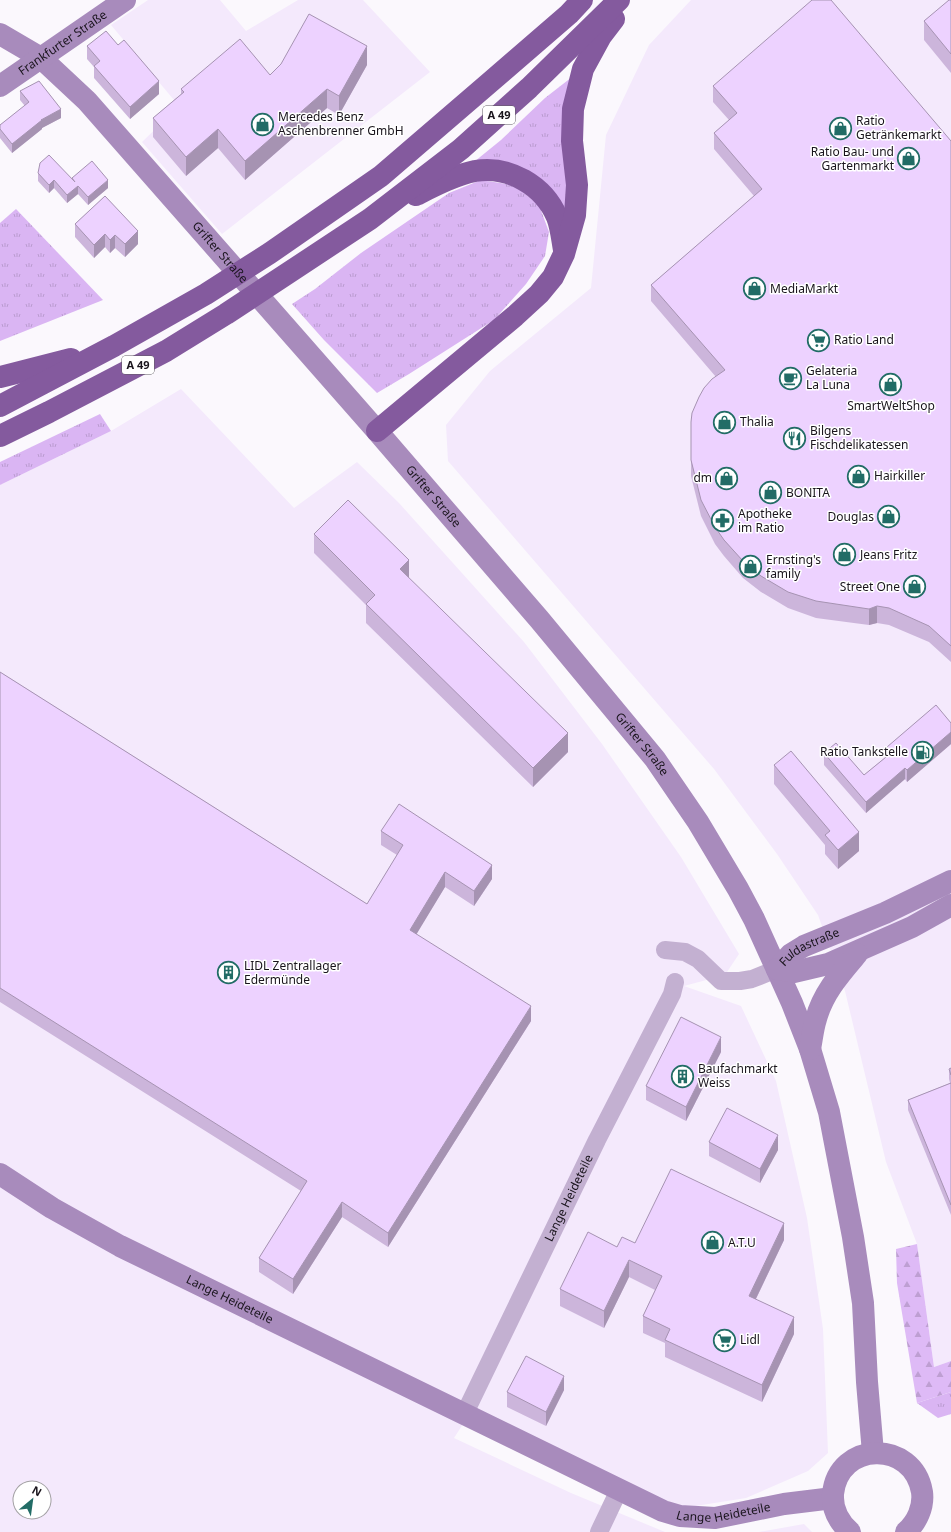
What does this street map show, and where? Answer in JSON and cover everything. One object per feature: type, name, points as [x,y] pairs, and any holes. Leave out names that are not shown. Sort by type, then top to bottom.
[{"type":"highway","name":"A 49","points":[[0,406],[114,346],[206,294],[381,176],[569,14],[582,0]]},
{"type":"highway","name":"A 49","points":[[0,436],[49,412],[166,350],[226,314],[370,219],[461,149],[529,88],[619,0]]},
{"type":"highway","points":[[377,431],[525,307],[539,294],[553,277],[564,254],[576,215],[577,185],[572,142],[573,108],[583,69],[601,36],[629,0]]},
{"type":"highway","points":[[370,219],[426,190],[457,177],[476,171],[499,171],[512,174],[522,179],[532,185],[544,196],[557,217],[561,231],[564,254]]},
{"type":"highway","points":[[0,377],[114,346]]},
{"type":"main road","name":"Frankfurter Straße","points":[[0,86],[125,0]]},
{"type":"main road","name":"Grifter Straße","points":[[0,34],[41,58],[87,100],[377,431],[539,619],[654,759],[698,822],[738,889],[754,919],[777,969],[810,1049],[829,1112],[853,1237],[863,1303],[867,1382],[873,1453]]},
{"type":"main road","name":"Fuldastraße","points":[[777,969],[791,954],[804,946],[885,913],[951,881]]},
{"type":"main road","name":"Fuldastraße","points":[[777,969],[794,972],[828,964],[912,927],[951,905]]},
{"type":"main road","points":[[810,1049],[815,1020],[820,1004],[834,981],[860,950]]},
{"type":"main road","name":"Lange Heideteile","points":[[0,1174],[52,1208],[120,1246],[662,1511],[680,1516],[715,1518],[790,1503],[833,1498]]},
{"type":"main road","points":[[850,1532],[837,1516],[834,1507],[833,1498],[837,1479],[848,1464],[859,1457],[873,1453],[883,1453],[903,1460],[917,1476],[921,1485],[922,1505],[915,1522],[906,1532]]},
{"type":"street","points":[[665,950],[685,952],[698,959],[721,981],[749,980],[777,969]]},
{"type":"street","name":"Lange Heideteile","points":[[464,1415],[597,1140],[672,994],[675,982]]},
{"type":"street","points":[[599,1532],[618,1490]]},
{"type":"shaded area","name":"Mercedes Benz Aschenbrenner GmbH","points":[[148,0],[220,0],[246,31],[298,0],[363,0],[430,72],[222,234],[142,142],[179,106],[111,25]]},
{"type":"shaded area","points":[[691,0],[951,0],[951,1361],[934,1367],[917,1244],[886,1162],[845,991],[818,915],[777,854],[714,769],[448,461],[446,425],[490,371],[591,288],[606,135],[649,45]]},
{"type":"shaded area","points":[[181,389],[294,508],[357,462],[399,503],[524,642],[602,744],[681,857],[739,954],[725,975],[684,986],[741,1006],[776,1081],[807,1218],[823,1329],[828,1453],[808,1471],[746,1498],[683,1508],[624,1485],[472,1410],[454,1438],[571,1493],[665,1532],[0,1532],[0,485],[111,431]]},
{"type":"shaded area","points":[[804,1524],[812,1532],[759,1532]]},
{"type":"green space","points":[[572,77],[569,225],[551,194],[469,166],[501,140],[545,98]]},
{"type":"green space","points":[[481,180],[514,185],[539,205],[549,232],[545,256],[526,284],[494,320],[377,393],[324,340],[292,304],[315,289],[361,253],[449,193]]},
{"type":"green space","points":[[16,209],[103,300],[0,341],[0,223]]},
{"type":"green space","points":[[100,414],[111,431],[0,485],[0,462]]},
{"type":"green space","points":[[917,1244],[934,1367],[951,1361],[951,1392],[917,1403],[897,1283],[896,1249]]},
{"type":"green space","points":[[951,1392],[951,1414],[938,1418],[917,1403]]},
{"type":"building","name":"Ratio Land","points":[[812,0],[831,0],[951,141],[951,646],[929,626],[889,608],[877,606],[869,609],[816,601],[788,592],[761,576],[743,561],[724,540],[715,527],[701,500],[691,460],[691,422],[692,413],[704,388],[712,379],[725,370],[651,285],[762,189],[714,133],[737,113],[713,86]]},
{"type":"building","points":[[949,0],[951,0],[951,54],[924,21]]},
{"type":"building","points":[[309,14],[367,46],[339,96],[327,89],[245,161],[218,129],[186,157],[153,118],[184,92],[181,89],[240,39],[270,75],[281,64]]},
{"type":"building","points":[[106,31],[118,45],[124,40],[159,81],[130,107],[94,66],[100,61],[87,46]]},
{"type":"building","points":[[39,81],[61,109],[41,120],[12,144],[0,129],[0,125],[29,102],[20,91]]},
{"type":"building","points":[[49,155],[75,182],[72,178],[92,161],[108,180],[88,197],[78,186],[67,195],[54,180],[49,185],[38,173],[40,163]]},
{"type":"building","points":[[105,196],[138,231],[125,244],[115,235],[110,240],[105,234],[94,245],[75,224]]},
{"type":"building","points":[[348,500],[409,560],[400,569],[568,733],[533,768],[366,604],[375,595],[314,534]]},
{"type":"building","name":"LIDL Zentrallager Edermünde","points":[[0,672],[367,904],[403,845],[381,831],[399,804],[492,865],[474,891],[445,872],[410,930],[531,1006],[388,1233],[342,1202],[293,1279],[259,1258],[307,1181],[0,988]]},
{"type":"building","points":[[936,705],[951,723],[951,732],[907,770],[905,768],[866,802],[824,753],[836,743],[864,775],[891,753],[887,747]]},
{"type":"building","points":[[791,751],[859,832],[838,850],[825,835],[830,831],[774,765]]},
{"type":"building","name":"Baufachmarkt Weiss","points":[[681,1017],[721,1037],[686,1107],[646,1086]]},
{"type":"building","points":[[951,1083],[951,1205],[908,1100]]},
{"type":"building","points":[[727,1108],[778,1135],[760,1169],[709,1142]]},
{"type":"building","points":[[671,1169],[784,1223],[749,1296],[794,1317],[762,1385],[665,1340],[670,1329],[643,1316],[662,1276],[629,1260],[604,1311],[560,1289],[588,1232],[617,1247],[622,1237],[635,1243]]},
{"type":"building","points":[[526,1356],[564,1376],[546,1412],[507,1392]]},
{"type":"place","name":"Mercedes Benz Aschenbrenner GmbH","points":[[262,124]]},
{"type":"place","name":"Ratio Getränkemarkt","points":[[840,128]]},
{"type":"place","name":"Ratio Bau- und Gartenmarkt","points":[[909,159]]},
{"type":"place","name":"MediaMarkt","points":[[754,289]]},
{"type":"place","name":"Ratio Land","points":[[818,340]]},
{"type":"place","name":"Gelateria La Luna","points":[[790,378]]},
{"type":"place","name":"SmartWeltShop","points":[[891,385]]},
{"type":"place","name":"Thalia","points":[[724,422]]},
{"type":"place","name":"Bilgens Fischdelikatessen","points":[[795,438]]},
{"type":"place","name":"Hairkiller","points":[[859,476]]},
{"type":"place","name":"dm","points":[[727,478]]},
{"type":"place","name":"BONITA","points":[[771,493]]},
{"type":"place","name":"Douglas","points":[[889,517]]},
{"type":"place","name":"Apotheke im Ratio","points":[[722,521]]},
{"type":"place","name":"Jeans Fritz","points":[[845,555]]},
{"type":"place","name":"Ernsting's family","points":[[750,567]]},
{"type":"place","name":"Street One","points":[[915,587]]},
{"type":"place","name":"Ratio Tankstelle","points":[[923,752]]},
{"type":"place","name":"LIDL Zentrallager Edermünde","points":[[228,973]]},
{"type":"place","name":"Baufachmarkt Weiss","points":[[683,1076]]},
{"type":"place","name":"A.T.U","points":[[713,1243]]},
{"type":"place","name":"Lidl","points":[[724,1340]]}]
